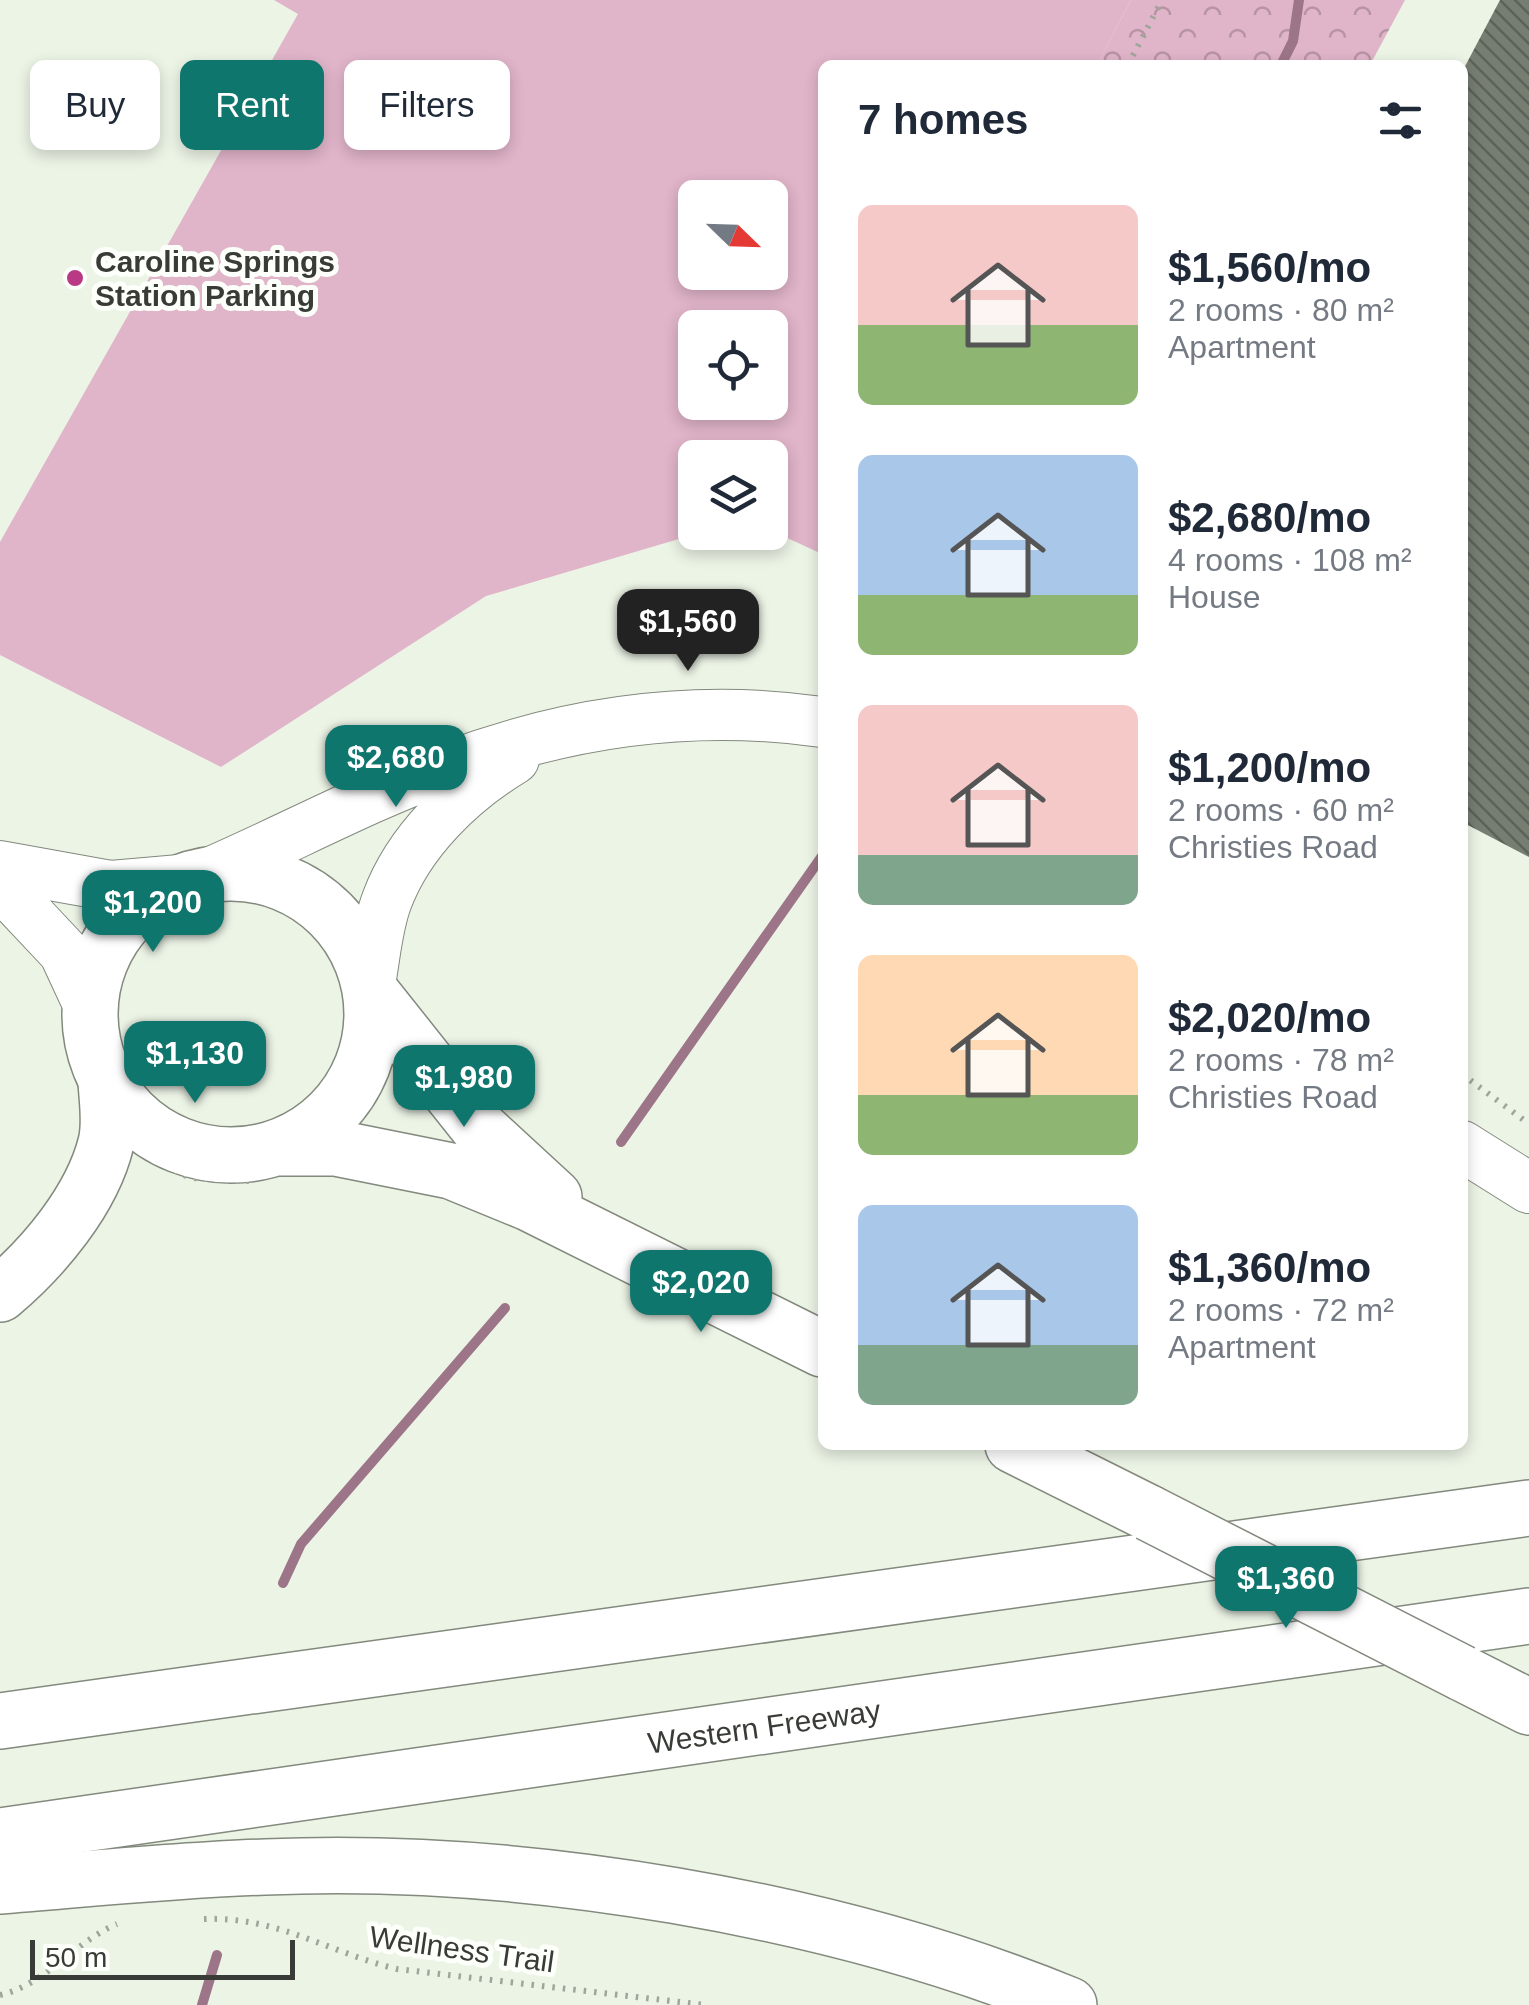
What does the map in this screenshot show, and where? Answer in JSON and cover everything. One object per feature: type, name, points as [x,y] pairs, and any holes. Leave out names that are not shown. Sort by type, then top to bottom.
[{"type":"main road","points":[[269,1164],[314,1130],[343,1101],[364,1065],[373,1025],[370,988],[354,943],[328,909],[291,885],[250,873],[200,876],[162,890],[124,920],[100,961],[90,1008],[93,1046],[106,1081],[130,1114],[162,1138],[199,1152],[269,1164],[377,1153],[450,1171],[618,1246],[818,1347]]},
{"type":"main road","points":[[370,988],[478,1127],[526,1176],[618,1246]]},
{"type":"main road","points":[[0,1294],[27,1271],[63,1225],[92,1178],[106,1143],[106,1081]]},
{"type":"main road","points":[[1023,1450],[1529,1707]]},
{"type":"main road","points":[[0,1721],[1529,1508]]},
{"type":"main road","name":"Western Freeway","points":[[0,1836],[1529,1616]]},
{"type":"main road","points":[[0,1886],[268,1867],[471,1872],[606,1886],[758,1914],[867,1940],[1017,1984],[1069,2005]]},
{"type":"street","points":[[0,866],[111,886],[200,876],[449,766],[557,733],[656,715],[757,713],[818,721]]},
{"type":"street","points":[[370,988],[387,900],[439,818],[493,772],[557,733]]},
{"type":"street","points":[[0,884],[64,952],[90,1008]]},
{"type":"street","points":[[1468,1150],[1529,1188]]},
{"type":"path","points":[[1131,60],[1162,0]]},
{"type":"path","points":[[1468,1078],[1529,1124]]},
{"type":"path","points":[[141,1152],[190,1178],[232,1184],[269,1164]]},
{"type":"path","name":"Wellness Trail","points":[[202,1918],[236,1918],[278,1926],[366,1962],[398,1969],[705,2005]]},
{"type":"path","points":[[0,1994],[44,1976],[108,1928],[132,1921]]},
{"type":"green space","points":[[274,0],[1131,0],[1100,60],[818,60],[818,552],[788,538],[788,440],[678,440],[678,539],[486,596],[221,767],[0,655],[0,542],[221,150],[324,150],[324,60],[272,60],[298,14]]},
{"type":"green space","points":[[1131,0],[1405,0],[1373,60],[1100,60]]},
{"type":"building","points":[[1500,0],[1529,0],[1529,857],[1468,825],[1468,61]]},
{"type":"waterway","points":[[1284,60],[1293,41],[1299,0]]},
{"type":"waterway","points":[[621,1142],[818,862]]},
{"type":"waterway","points":[[283,1583],[301,1544],[505,1308]]},
{"type":"waterway","points":[[202,2005],[217,1955]]},
{"type":"place","name":"Caroline Springs Station Parking","points":[[75,278]]}]
